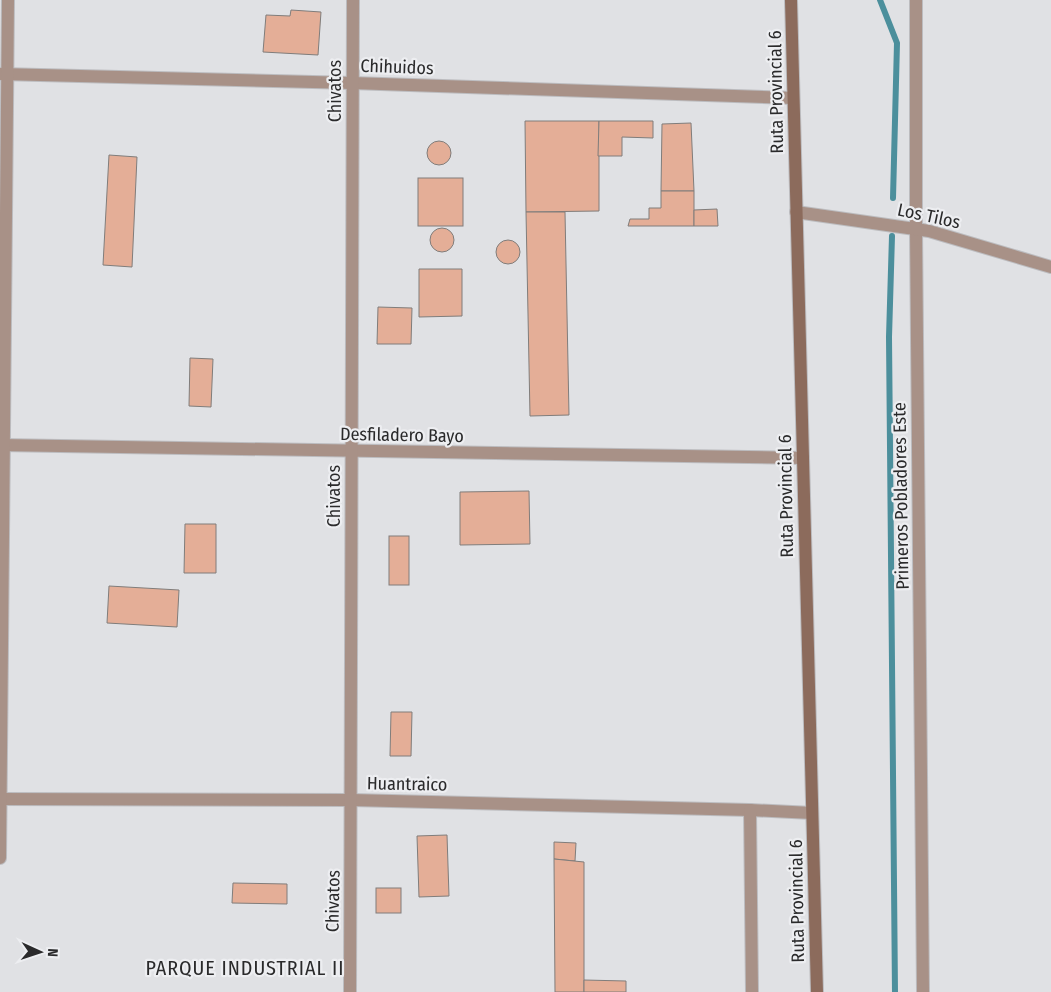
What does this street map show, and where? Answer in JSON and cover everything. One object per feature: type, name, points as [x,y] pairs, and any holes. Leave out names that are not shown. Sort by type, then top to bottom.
[{"type":"main road","name":"Ruta Provincial 6","points":[[791,0],[817,992]]},
{"type":"street","points":[[0,858],[4,74],[8,0]]},
{"type":"street","name":"Chivatos","points":[[350,992],[353,0]]},
{"type":"street","name":"Primeros Pobladores Este","points":[[916,0],[916,229],[923,992]]},
{"type":"street","name":"Chihuidos","points":[[4,74],[794,98]]},
{"type":"street","name":"Los Tilos","points":[[796,212],[929,231],[1051,267]]},
{"type":"street","name":"Desfiladero Bayo","points":[[2,445],[803,458]]},
{"type":"street","name":"Huantraico","points":[[0,799],[352,800],[812,813]]},
{"type":"street","points":[[750,810],[752,992]]},
{"type":"building","points":[[291,10],[321,12],[318,55],[263,52],[266,15],[290,16]]},
{"type":"building","points":[[525,121],[599,121],[599,211],[526,212]]},
{"type":"building","points":[[599,121],[653,121],[653,138],[622,137],[622,156],[598,156]]},
{"type":"building","points":[[691,123],[694,191],[661,191],[662,124]]},
{"type":"building","points":[[439,141],[448,144],[451,153],[448,162],[439,165],[430,162],[427,153],[430,144]]},
{"type":"building","points":[[109,155],[137,157],[132,267],[103,265]]},
{"type":"building","points":[[418,178],[463,178],[463,226],[418,226]]},
{"type":"building","points":[[661,191],[694,191],[694,226],[628,226],[630,219],[649,219],[649,208],[661,208]]},
{"type":"building","points":[[717,209],[718,226],[694,226],[694,210]]},
{"type":"building","points":[[526,212],[565,212],[569,415],[530,416]]},
{"type":"building","points":[[442,228],[451,231],[454,240],[451,249],[442,252],[433,249],[430,240],[433,231]]},
{"type":"building","points":[[508,240],[517,243],[520,252],[517,261],[508,264],[499,261],[496,252],[499,243]]},
{"type":"building","points":[[419,269],[462,269],[462,316],[419,317]]},
{"type":"building","points":[[378,307],[412,308],[411,344],[377,344]]},
{"type":"building","points":[[190,358],[213,359],[211,407],[189,406]]},
{"type":"building","points":[[529,491],[530,544],[460,545],[460,492]]},
{"type":"building","points":[[185,524],[216,524],[216,573],[184,573]]},
{"type":"building","points":[[389,536],[409,536],[409,585],[389,585]]},
{"type":"building","points":[[109,586],[179,590],[177,627],[107,623]]},
{"type":"building","points":[[391,712],[412,712],[411,756],[390,756]]},
{"type":"building","points":[[447,835],[449,896],[419,897],[417,836]]},
{"type":"building","points":[[554,842],[576,843],[575,861],[554,859]]},
{"type":"building","points":[[554,859],[584,862],[584,992],[555,992]]},
{"type":"building","points":[[233,883],[287,884],[287,904],[232,903]]},
{"type":"building","points":[[376,888],[401,888],[401,913],[376,913]]},
{"type":"building","points":[[584,980],[626,981],[626,992],[584,992]]},
{"type":"waterway","points":[[880,0],[897,43],[893,198]]},
{"type":"waterway","points":[[892,236],[889,337],[895,992]]},
{"type":"district","name":"PARQUE INDUSTRIAL II","points":[[245,968]]}]
